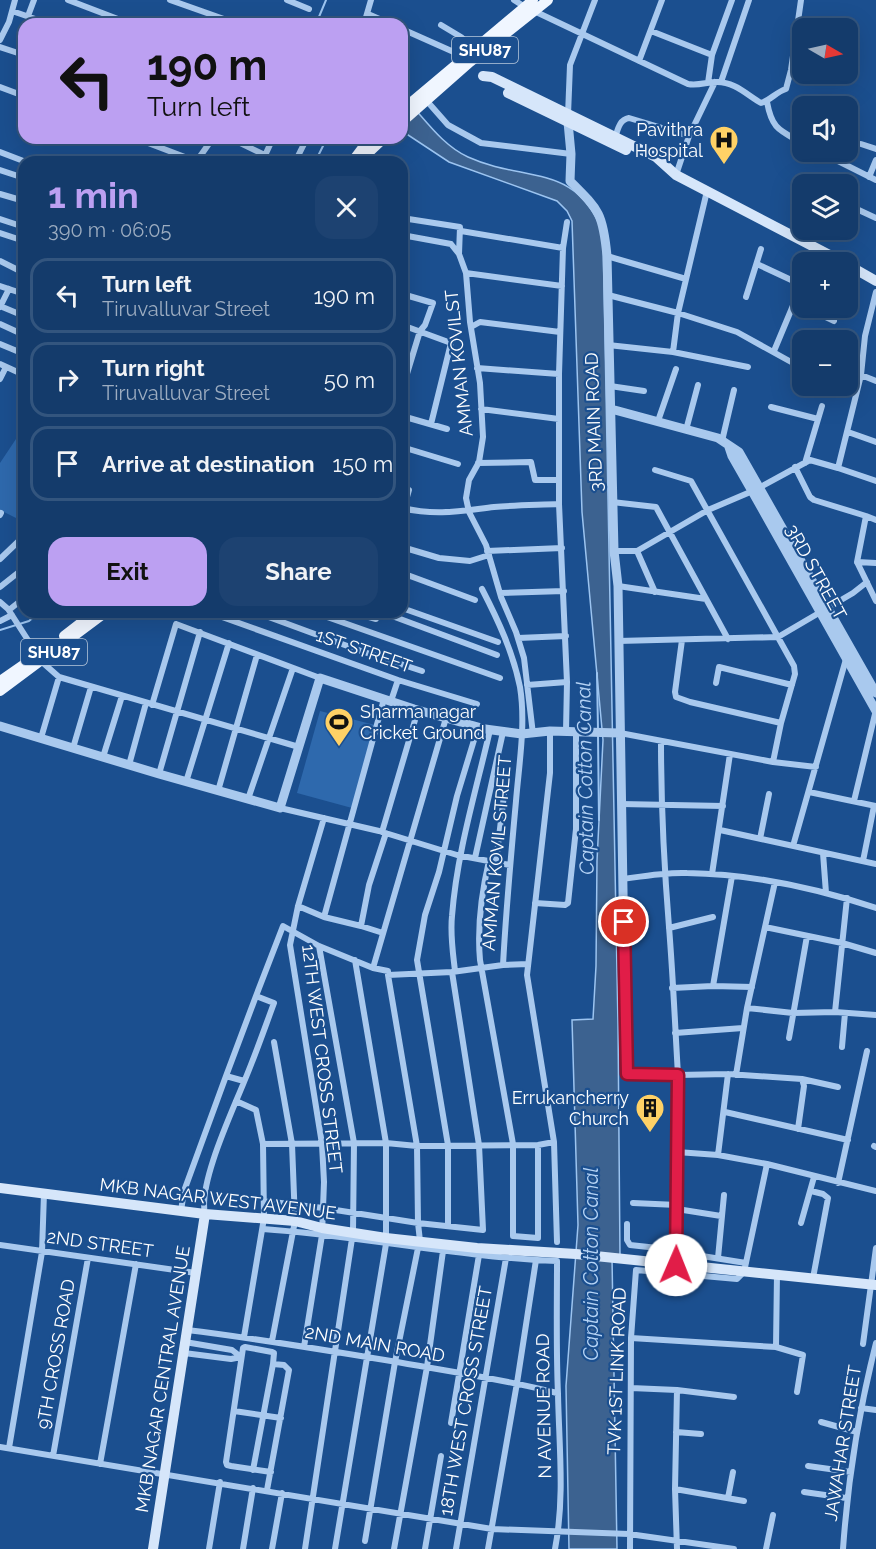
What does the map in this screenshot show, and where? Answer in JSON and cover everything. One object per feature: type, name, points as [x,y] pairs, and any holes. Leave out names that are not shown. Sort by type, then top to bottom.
[{"type":"main road","name":"SHU87","points":[[408,116],[470,56],[531,6],[548,0]]},
{"type":"main road","points":[[470,56],[483,76],[492,77],[546,108],[656,157],[676,175],[825,252]]},
{"type":"main road","name":"SHU87","points":[[408,107],[423,100]]},
{"type":"main road","points":[[366,156],[378,144]]},
{"type":"main road","points":[[858,271],[876,281]]},
{"type":"main road","name":"SHU87","points":[[0,691],[88,618]]},
{"type":"main road","name":"SHU87","points":[[0,681],[40,659],[98,618]]},
{"type":"main road","name":"MKB NAGAR WEST AVENUE","points":[[0,1188],[294,1226],[424,1246],[576,1254],[676,1265],[745,1267],[777,1274],[874,1285]]},
{"type":"main road","name":"MKB NAGAR CENTRAL AVENUE","points":[[153,1549],[206,1214]]},
{"type":"street","points":[[0,40],[15,0]]},
{"type":"street","points":[[28,16],[34,0]]},
{"type":"street","points":[[68,0],[115,18]]},
{"type":"street","points":[[170,0],[221,18]]},
{"type":"street","points":[[287,0],[309,9]]},
{"type":"street","points":[[366,18],[371,0]]},
{"type":"street","points":[[514,0],[531,6],[581,33],[688,84],[715,83],[734,86],[761,103],[767,102],[777,91],[786,88],[801,0]]},
{"type":"street","points":[[568,117],[570,65],[595,0]]},
{"type":"street","points":[[639,61],[662,0]]},
{"type":"street","points":[[715,83],[712,55],[732,0]]},
{"type":"street","points":[[676,175],[689,136],[715,83],[749,0]]},
{"type":"street","points":[[12,11],[34,18]]},
{"type":"street","points":[[368,14],[378,18]]},
{"type":"street","points":[[441,25],[461,37],[470,56]]},
{"type":"street","points":[[408,31],[470,56]]},
{"type":"street","points":[[651,31],[712,55]]},
{"type":"street","points":[[0,47],[18,53]]},
{"type":"street","points":[[0,87],[18,94]]},
{"type":"street","points":[[423,100],[448,124],[481,143],[571,154]]},
{"type":"street","points":[[767,102],[770,119],[774,125],[792,137]]},
{"type":"street","name":"3RD MAIN ROAD","points":[[568,117],[571,154],[570,181],[592,203],[602,218],[608,256],[612,502],[618,586],[616,733],[621,804],[627,1074],[678,1075]]},
{"type":"street","points":[[614,140],[621,122],[629,118],[689,136]]},
{"type":"street","points":[[150,144],[182,156]]},
{"type":"street","points":[[244,144],[269,156]]},
{"type":"street","points":[[266,154],[270,144]]},
{"type":"street","points":[[861,144],[876,149]]},
{"type":"street","points":[[0,152],[18,159]]},
{"type":"street","points":[[840,162],[873,178],[876,160]]},
{"type":"street","points":[[0,170],[18,176]]},
{"type":"street","points":[[673,352],[678,313],[707,190]]},
{"type":"street","points":[[0,194],[18,199]]},
{"type":"street","points":[[858,210],[876,218]]},
{"type":"street","points":[[0,219],[18,225]]},
{"type":"street","points":[[408,219],[460,227],[459,254]]},
{"type":"street","points":[[566,731],[566,636],[559,480],[559,374],[563,248],[567,222]]},
{"type":"street","points":[[461,231],[563,248]]},
{"type":"street","points":[[0,233],[18,239]]},
{"type":"street","points":[[408,236],[451,244],[459,254]]},
{"type":"street","points":[[746,297],[761,249]]},
{"type":"street","name":"AMMAN KOVILST","points":[[459,254],[466,273],[483,437],[478,463],[466,491],[469,512],[488,553],[524,658],[533,734]]},
{"type":"street","points":[[608,256],[686,279]]},
{"type":"street","points":[[0,261],[18,270]]},
{"type":"street","points":[[756,264],[792,280]]},
{"type":"street","points":[[466,273],[562,286]]},
{"type":"street","points":[[0,286],[18,292]]},
{"type":"street","points":[[9,289],[0,306],[18,314]]},
{"type":"street","points":[[858,387],[865,336],[876,292]]},
{"type":"street","points":[[608,295],[678,313],[747,335],[792,362]]},
{"type":"street","points":[[408,296],[433,303],[408,363]]},
{"type":"street","points":[[774,351],[792,309]]},
{"type":"street","points":[[828,318],[834,321]]},
{"type":"street","points":[[471,327],[480,322],[560,332]]},
{"type":"street","points":[[0,324],[18,332]]},
{"type":"street","points":[[408,327],[451,343],[431,424]]},
{"type":"street","points":[[0,344],[18,352]]},
{"type":"street","points":[[608,345],[673,352],[748,367]]},
{"type":"street","points":[[0,379],[3,366],[18,372]]},
{"type":"street","points":[[477,368],[559,374]]},
{"type":"street","points":[[658,421],[676,369]]},
{"type":"street","points":[[861,375],[876,381]]},
{"type":"street","points":[[610,386],[644,391]]},
{"type":"street","points":[[686,430],[698,386]]},
{"type":"street","points":[[611,409],[718,438],[726,444],[734,390]]},
{"type":"street","points":[[838,468],[856,396]]},
{"type":"street","points":[[805,463],[822,406]]},
{"type":"street","points":[[771,407],[818,419]]},
{"type":"street","points":[[481,409],[559,419]]},
{"type":"street","points":[[408,418],[447,429]]},
{"type":"street","points":[[848,432],[876,442]]},
{"type":"street","name":"3RD STREET","points":[[726,444],[756,489],[823,610],[876,693]]},
{"type":"street","points":[[408,449],[458,464]]},
{"type":"street","points":[[614,551],[637,551],[708,510],[813,460],[876,481]]},
{"type":"street","points":[[478,463],[531,462],[535,480],[559,480]]},
{"type":"street","points":[[795,467],[810,497],[814,500],[876,520]]},
{"type":"street","points":[[654,470],[689,480],[794,666],[795,674],[773,762]]},
{"type":"street","points":[[612,502],[656,507],[728,639]]},
{"type":"street","points":[[408,511],[469,512],[493,507],[560,504]]},
{"type":"street","points":[[866,516],[857,562],[876,601]]},
{"type":"street","points":[[0,559],[18,542]]},
{"type":"street","points":[[408,549],[439,558],[470,561],[488,553],[562,548]]},
{"type":"street","points":[[637,551],[655,592]]},
{"type":"street","points":[[857,562],[876,563]]},
{"type":"street","points":[[0,587],[18,572]]},
{"type":"street","points":[[408,575],[475,600]]},
{"type":"street","points":[[617,641],[778,637],[867,582]]},
{"type":"street","points":[[618,586],[706,599]]},
{"type":"street","name":"AMMAN KOVIL STREET","points":[[482,589],[503,632],[520,688],[522,734],[503,965],[528,964]]},
{"type":"street","points":[[500,593],[564,591]]},
{"type":"street","points":[[0,602],[10,613],[40,659],[59,677],[177,712],[206,718],[299,747]]},
{"type":"street","points":[[0,621],[18,604]]},
{"type":"street","points":[[408,610],[498,642]]},
{"type":"street","name":"3RD STREET","points":[[823,610],[846,659],[876,710]]},
{"type":"street","name":"1ST STREET","points":[[225,618],[398,680],[477,704]]},
{"type":"street","points":[[271,618],[422,671]]},
{"type":"street","points":[[330,618],[500,678]]},
{"type":"street","points":[[397,618],[497,655]]},
{"type":"street","points":[[129,765],[176,624],[320,678],[418,710],[490,730],[522,734],[550,730],[616,733],[773,762],[816,767]]},
{"type":"street","points":[[159,774],[200,632]]},
{"type":"street","points":[[518,638],[566,636]]},
{"type":"street","points":[[682,640],[676,697],[781,723]]},
{"type":"street","points":[[186,782],[229,643]]},
{"type":"street","points":[[218,791],[257,655]]},
{"type":"street","points":[[793,846],[846,659]]},
{"type":"street","points":[[716,683],[719,667],[792,685]]},
{"type":"street","points":[[248,799],[293,668]]},
{"type":"street","points":[[41,738],[59,677]]},
{"type":"street","points":[[280,808],[320,678]]},
{"type":"street","points":[[324,917],[349,825],[388,700],[398,680]]},
{"type":"street","points":[[527,685],[567,682]]},
{"type":"street","points":[[73,748],[91,687]]},
{"type":"street","points":[[103,757],[122,696]]},
{"type":"street","points":[[361,926],[369,885],[418,710]]},
{"type":"street","points":[[854,801],[876,710]]},
{"type":"street","points":[[373,968],[446,718]]},
{"type":"street","points":[[0,726],[280,808],[384,832],[461,856],[510,865]]},
{"type":"street","points":[[448,1225],[448,1145],[417,960],[420,940],[445,851],[457,796],[478,727]]},
{"type":"street","points":[[264,1201],[483,1230],[478,1145],[453,972],[451,937],[461,856],[490,730]]},
{"type":"street","points":[[550,730],[550,773],[527,975],[554,1142],[557,1242]]},
{"type":"street","points":[[475,858],[503,732]]},
{"type":"street","points":[[535,903],[565,905],[568,903],[576,829],[576,732]]},
{"type":"street","points":[[661,742],[664,874],[678,1075],[676,1265]]},
{"type":"street","points":[[712,874],[730,754]]},
{"type":"street","points":[[809,792],[875,806],[863,861]]},
{"type":"street","points":[[760,839],[769,794]]},
{"type":"street","points":[[504,795],[492,862],[479,914],[478,933],[513,1144],[513,1236],[538,1238],[538,1145]]},
{"type":"street","points":[[621,804],[723,806]]},
{"type":"street","name":"12TH WEST CROSS STREET","points":[[304,1347],[322,1231],[322,1144],[290,945],[298,906],[324,818]]},
{"type":"street","points":[[720,830],[876,864]]},
{"type":"street","points":[[823,853],[826,893]]},
{"type":"street","points":[[623,879],[685,873],[732,876],[826,893],[876,908]]},
{"type":"street","points":[[713,986],[732,876]]},
{"type":"street","points":[[736,1075],[747,1008],[775,882]]},
{"type":"street","points":[[835,1012],[847,898]]},
{"type":"street","points":[[298,906],[324,917],[383,933]]},
{"type":"street","points":[[669,928],[713,917]]},
{"type":"street","points":[[181,1211],[184,1191],[283,926],[319,946],[373,968],[388,971],[417,1146],[418,1223],[424,1246],[395,1362],[365,1541]]},
{"type":"street","points":[[765,927],[876,953]]},
{"type":"street","points":[[789,1038],[807,936]]},
{"type":"street","points":[[305,1549],[352,1236],[353,1212],[354,1143],[319,946]]},
{"type":"street","points":[[335,1549],[386,1241],[386,1143],[355,960]]},
{"type":"street","points":[[388,975],[453,972],[503,965]]},
{"type":"street","points":[[672,988],[752,987]]},
{"type":"street","points":[[206,1214],[204,1207],[207,1184],[274,1004],[256,996]]},
{"type":"street","points":[[747,1008],[793,1013],[835,1012],[876,1015]]},
{"type":"street","points":[[842,1047],[845,1013]]},
{"type":"street","points":[[675,1033],[743,1028]]},
{"type":"street","points":[[272,1341],[294,1226],[292,1144],[274,1042]]},
{"type":"street","points":[[838,1183],[867,1051]]},
{"type":"street","points":[[678,1075],[728,1074],[802,1079],[838,1087]]},
{"type":"street","points":[[718,1155],[728,1074]]},
{"type":"street","points":[[226,1076],[244,1081]]},
{"type":"street","points":[[798,1129],[804,1086],[802,1079]]},
{"type":"street","points":[[236,1101],[256,1110],[263,1144],[263,1223],[244,1337]]},
{"type":"street","points":[[725,1112],[848,1140]]},
{"type":"street","points":[[263,1144],[386,1143],[417,1146],[538,1145],[554,1142]]},
{"type":"street","points":[[677,1152],[718,1155],[767,1164],[876,1191]]},
{"type":"street","points":[[627,1224],[627,1240],[630,1245],[718,1258],[745,1267],[767,1164]]},
{"type":"street","points":[[801,1223],[814,1177]]},
{"type":"street","points":[[811,1191],[828,1198],[813,1278]]},
{"type":"street","points":[[9,1448],[42,1252],[44,1193]]},
{"type":"street","points":[[718,1258],[724,1195]]},
{"type":"street","points":[[633,1203],[677,1207],[721,1216]]},
{"type":"street","name":"2ND STREET","points":[[0,1245],[196,1273]]},
{"type":"street","points":[[424,1246],[443,1251],[536,1260],[488,1549]]},
{"type":"street","points":[[863,1344],[874,1285],[876,1248]]},
{"type":"street","points":[[394,1549],[427,1367],[443,1251]]},
{"type":"street","points":[[451,1423],[479,1255]]},
{"type":"street","name":"9TH CROSS ROAD","points":[[53,1456],[88,1258]]},
{"type":"street","name":"18TH WEST CROSS STREET","points":[[456,1549],[506,1258]]},
{"type":"street","name":"N AVENUE ROAD","points":[[536,1260],[557,1261],[558,1393],[562,1485],[559,1530],[555,1549]]},
{"type":"street","points":[[100,1464],[136,1264]]},
{"type":"street","name":"TVK 1ST LINK ROAD","points":[[630,1549],[631,1338],[636,1270],[737,1279],[745,1267]]},
{"type":"street","points":[[776,1347],[777,1274]]},
{"type":"street","name":"2ND MAIN ROAD","points":[[187,1330],[272,1341],[427,1367],[517,1383],[558,1393]]},
{"type":"street","points":[[631,1338],[776,1347],[803,1355],[797,1392]]},
{"type":"street","name":"JAWAHAR STREET","points":[[843,1549],[846,1498],[861,1408],[876,1342]]},
{"type":"street","points":[[253,1470],[274,1353],[245,1347],[241,1357],[227,1449],[227,1465],[253,1470],[271,1472]]},
{"type":"street","points":[[184,1348],[225,1359],[241,1357]]},
{"type":"street","points":[[184,1348],[232,1350],[241,1357]]},
{"type":"street","points":[[267,1490],[290,1370],[284,1365],[273,1364]]},
{"type":"street","points":[[631,1388],[677,1390],[734,1397]]},
{"type":"street","points":[[677,1390],[675,1489],[677,1549]]},
{"type":"street","points":[[861,1408],[876,1410]]},
{"type":"street","points":[[234,1411],[281,1418]]},
{"type":"street","points":[[822,1422],[857,1432]]},
{"type":"street","points":[[676,1432],[701,1434]]},
{"type":"street","points":[[0,1446],[492,1529],[629,1534],[734,1549]]},
{"type":"street","points":[[425,1549],[441,1456]]},
{"type":"street","points":[[808,1466],[851,1473]]},
{"type":"street","points":[[728,1498],[733,1472]]},
{"type":"street","points":[[209,1549],[220,1482]]},
{"type":"street","points":[[243,1549],[253,1488]]},
{"type":"street","points":[[675,1489],[744,1501]]},
{"type":"street","points":[[804,1492],[846,1498]]},
{"type":"street","points":[[272,1549],[282,1493]]},
{"type":"street","points":[[766,1549],[773,1515]]},
{"type":"shaded area","points":[[18,436],[18,519],[0,510],[0,463]]},
{"type":"shaded area","name":"Sharma nagar Cricket Ground","points":[[320,711],[375,725],[352,808],[297,793]]},
{"type":"water","points":[[408,102],[441,138],[458,152],[489,165],[548,178],[579,195],[592,211],[603,234],[618,1025],[620,1257],[612,1258],[617,1549],[569,1549],[566,1386],[578,1225],[572,1020],[593,1019],[603,740],[582,512],[572,221],[567,211],[557,201],[449,162],[408,135]]},
{"type":"waterway","points":[[318,18],[326,0]]},
{"type":"waterway","points":[[318,156],[324,144]]},
{"type":"waterway","points":[[0,630],[33,618]]},
{"type":"waterway","name":"Captain Cotton Canal","points":[[597,673],[598,730]]},
{"type":"waterway","name":"Captain Cotton Canal","points":[[598,736],[599,820]]},
{"type":"place","name":"Pavithra Hospital","points":[[724,166]]},
{"type":"place","name":"Sharma nagar Cricket Ground","points":[[339,748]]},
{"type":"place","name":"Errukancherry Church","points":[[650,1134]]},
{"type":"route","points":[[624,922],[627,1074],[678,1075],[676,1265]]}]
